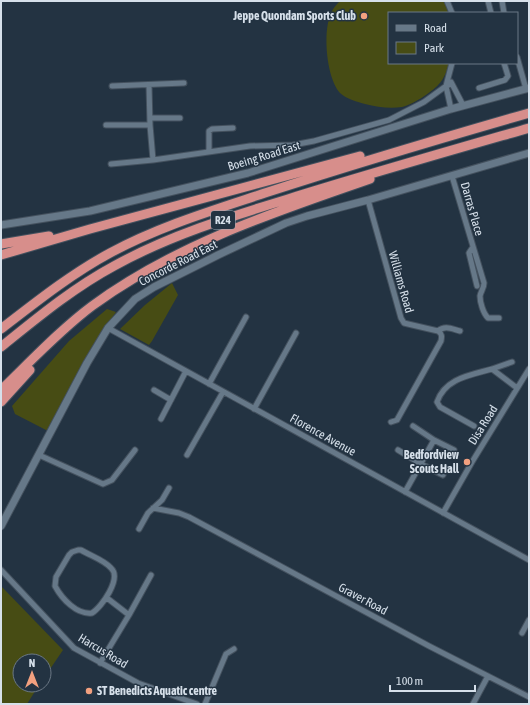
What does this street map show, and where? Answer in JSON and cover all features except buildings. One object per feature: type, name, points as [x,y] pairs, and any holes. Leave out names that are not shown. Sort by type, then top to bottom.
[{"type":"highway","name":"R24","points":[[1,329],[76,273],[110,253],[148,234],[184,220],[343,167],[529,113]]},
{"type":"highway","name":"R24","points":[[1,347],[81,285],[151,247],[269,204],[529,128]]},
{"type":"highway","points":[[1,255],[90,228],[347,159],[434,140]]},
{"type":"highway","points":[[1,390],[92,306],[164,262],[202,243],[277,211],[470,146]]},
{"type":"highway","points":[[1,244],[90,228]]},
{"type":"highway","points":[[1,402],[69,326]]},
{"type":"main road","name":"Boeing Road East","points":[[1,225],[90,211],[248,173],[463,105],[527,88]]},
{"type":"main road","name":"Concorde Road East","points":[[1,526],[87,363],[108,328],[135,298],[218,254],[286,223],[529,153]]},
{"type":"street","points":[[447,1],[452,12]]},
{"type":"street","points":[[488,1],[491,12]]},
{"type":"street","points":[[502,1],[504,12]]},
{"type":"street","points":[[518,60],[527,88]]},
{"type":"street","points":[[451,109],[446,86],[452,64]]},
{"type":"street","points":[[479,88],[505,80],[508,76],[504,64]]},
{"type":"street","points":[[448,79],[463,105]]},
{"type":"street","points":[[112,86],[184,84]]},
{"type":"street","points":[[111,164],[153,160],[250,146],[293,145],[328,137],[399,115],[424,102],[446,86],[452,84]]},
{"type":"street","points":[[149,85],[153,160]]},
{"type":"street","points":[[150,118],[180,118]]},
{"type":"street","points":[[106,125],[150,125]]},
{"type":"street","points":[[209,151],[209,131],[212,129],[233,128]]},
{"type":"street","name":"Darras Place","points":[[452,176],[484,282],[484,288],[480,294],[484,312],[488,318],[498,318]]},
{"type":"street","name":"Williams Road","points":[[368,200],[400,318],[404,323],[438,331],[441,328],[448,327],[460,331]]},
{"type":"street","points":[[473,247],[469,253],[477,286]]},
{"type":"street","points":[[209,384],[246,317]]},
{"type":"street","name":"Florence Avenue","points":[[108,328],[529,560]]},
{"type":"street","points":[[391,422],[397,420],[441,341],[441,334],[438,331]]},
{"type":"street","points":[[254,409],[296,333]]},
{"type":"street","points":[[474,426],[438,405],[437,402],[442,392],[450,383],[460,378],[512,362]]},
{"type":"street","points":[[492,369],[517,388]]},
{"type":"street","name":"Disa Road","points":[[442,513],[529,369]]},
{"type":"street","points":[[161,419],[186,371]]},
{"type":"street","points":[[154,390],[171,400]]},
{"type":"street","points":[[187,454],[223,392]]},
{"type":"street","points":[[413,426],[434,440],[454,450]]},
{"type":"street","points":[[405,492],[434,440]]},
{"type":"street","points":[[39,456],[83,474],[99,483],[109,482],[118,474],[135,450]]},
{"type":"street","points":[[398,450],[442,475]]},
{"type":"street","points":[[139,529],[148,513],[162,500],[170,488]]},
{"type":"street","name":"Graver Road","points":[[153,508],[178,513],[189,517],[529,697]]},
{"type":"street","points":[[81,550],[111,567],[113,570],[114,579],[107,598],[95,611],[88,614],[71,605],[57,590],[55,583],[56,577],[72,552],[81,550]]},
{"type":"street","name":"Harcus Road","points":[[1,570],[74,648],[146,686],[197,704]]},
{"type":"street","points":[[100,662],[129,615],[151,575]]},
{"type":"street","points":[[107,598],[129,615]]},
{"type":"street","points":[[522,633],[529,620]]},
{"type":"street","points":[[205,704],[226,654],[234,649]]},
{"type":"street","points":[[473,704],[488,676]]},
{"type":"green space","points":[[340,1],[443,1],[448,12],[388,12],[388,64],[449,64],[445,75],[440,83],[422,98],[411,104],[397,108],[365,104],[349,99],[340,93],[331,76],[326,41],[329,19]]},
{"type":"green space","points":[[172,283],[178,295],[149,345],[120,329],[145,305]]},
{"type":"green space","points":[[107,309],[116,312],[91,348],[54,429],[46,430],[15,414],[12,406],[69,341]]},
{"type":"green space","points":[[1,586],[63,650],[52,666],[52,653],[12,653],[12,693],[34,693],[27,704],[1,704]]},
{"type":"place","name":"Jeppe Quondam Sports Club","points":[[364,16]]},
{"type":"place","name":"Bedfordview Scouts Hall","points":[[467,462]]},
{"type":"place","name":"ST Benedicts Aquatic centre","points":[[89,691]]}]
